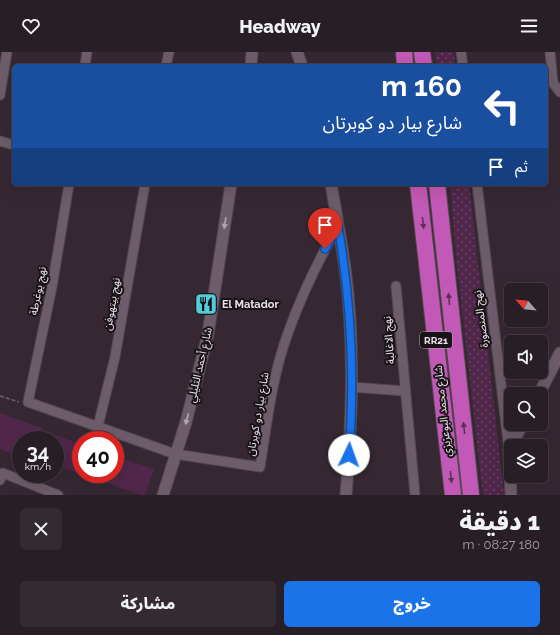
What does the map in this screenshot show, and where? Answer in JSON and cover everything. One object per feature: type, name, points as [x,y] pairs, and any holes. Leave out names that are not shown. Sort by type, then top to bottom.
[{"type":"highway","points":[[404,52],[406,64]]},
{"type":"highway","points":[[422,52],[424,64]]},
{"type":"highway","name":"شارع محمد البوعزيزي","points":[[418,186],[453,495]]},
{"type":"highway","name":"شارع محمد البوعزيزي","points":[[437,186],[471,495]]},
{"type":"street","points":[[0,95],[7,52]]},
{"type":"street","points":[[85,64],[87,52]]},
{"type":"street","points":[[166,64],[168,52]]},
{"type":"street","points":[[251,64],[252,52]]},
{"type":"street","points":[[297,52],[301,64]]},
{"type":"street","points":[[461,52],[463,64]]},
{"type":"street","points":[[550,52],[553,83],[560,92]]},
{"type":"street","points":[[0,142],[12,145]]},
{"type":"street","name":"نهج يوغرطة","points":[[28,402],[52,287],[69,186]]},
{"type":"street","name":"نهج بيتهوفن","points":[[98,426],[115,357],[145,186]]},
{"type":"street","name":"شارع أحمد التليلي","points":[[163,495],[186,422],[208,334],[231,186]]},
{"type":"street","points":[[331,186],[345,268],[348,301],[351,387],[350,442],[346,495]]},
{"type":"street","name":"نهج المنصورة","points":[[477,186],[509,439]]},
{"type":"street","name":"شارع بيار دو كوبرتان","points":[[28,402],[175,454],[260,467],[271,400],[287,334],[319,260],[338,226]]},
{"type":"street","name":"نهج الاغالبة","points":[[396,286],[415,495]]},
{"type":"street","points":[[543,387],[560,353]]},
{"type":"street","points":[[351,387],[405,391]]},
{"type":"street","points":[[2,477],[58,495]]},
{"type":"street","points":[[511,483],[511,495]]},
{"type":"path","points":[[0,396],[22,403],[28,402]]},
{"type":"shaded area","points":[[435,52],[454,52],[455,64],[437,64]]},
{"type":"shaded area","points":[[450,186],[469,186],[504,495],[483,495],[456,256]]},
{"type":"shaded area","points":[[0,413],[42,428],[41,431],[12,431],[12,454],[0,449]]},
{"type":"shaded area","points":[[64,438],[72,441],[72,471],[64,468]]},
{"type":"shaded area","points":[[124,459],[154,469],[145,495],[107,483],[124,483]]},
{"type":"place","name":"El Matador","points":[[206,304]]},
{"type":"route","points":[[325,249],[338,226],[345,268],[350,330],[351,387],[349,455]]}]
